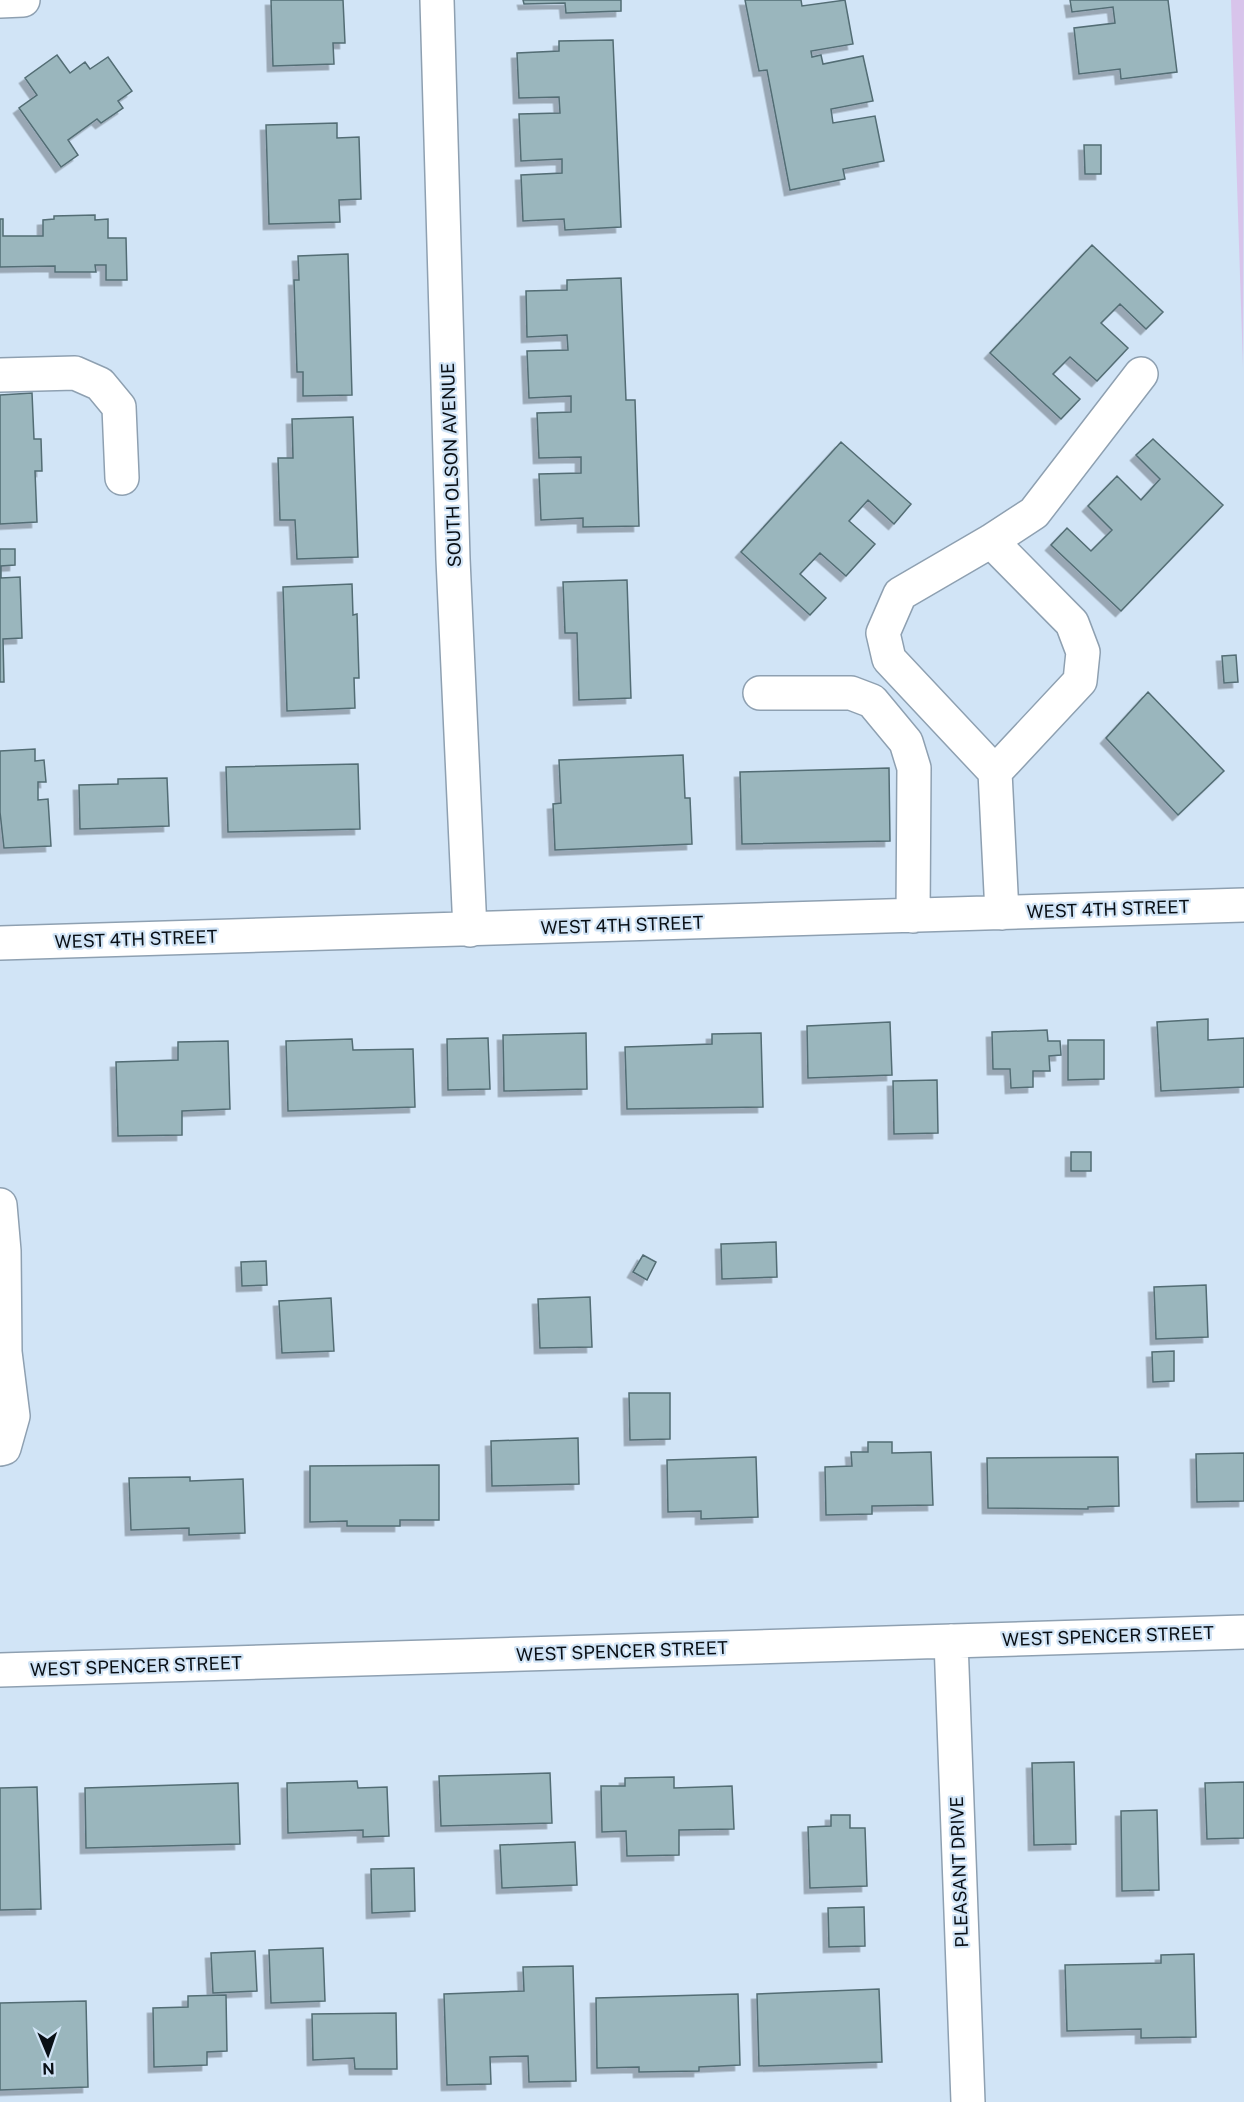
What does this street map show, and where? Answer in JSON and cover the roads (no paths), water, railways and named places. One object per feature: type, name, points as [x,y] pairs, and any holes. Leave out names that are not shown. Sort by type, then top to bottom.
[{"type":"street","points":[[0,1],[23,0]]},
{"type":"street","name":"SOUTH OLSON AVENUE","points":[[437,0],[453,559],[470,930]]},
{"type":"street","points":[[0,375],[75,373],[100,384],[119,407],[122,478]]},
{"type":"street","points":[[1002,912],[995,772],[888,659],[883,633],[900,594],[1034,513],[1141,374]]},
{"type":"street","points":[[991,541],[1072,623],[1083,652],[1080,681],[995,772]]},
{"type":"street","points":[[760,693],[851,693],[872,701],[906,742],[914,768],[913,916]]},
{"type":"street","name":"WEST 4TH STREET","points":[[0,943],[1244,905]]},
{"type":"street","points":[[0,1205],[4,1251],[5,1352],[13,1416],[4,1448],[0,1449]]},
{"type":"street","name":"WEST SPENCER STREET","points":[[0,1670],[1244,1632]]},
{"type":"street","name":"PLEASANT DRIVE","points":[[951,1641],[968,2102]]}]
